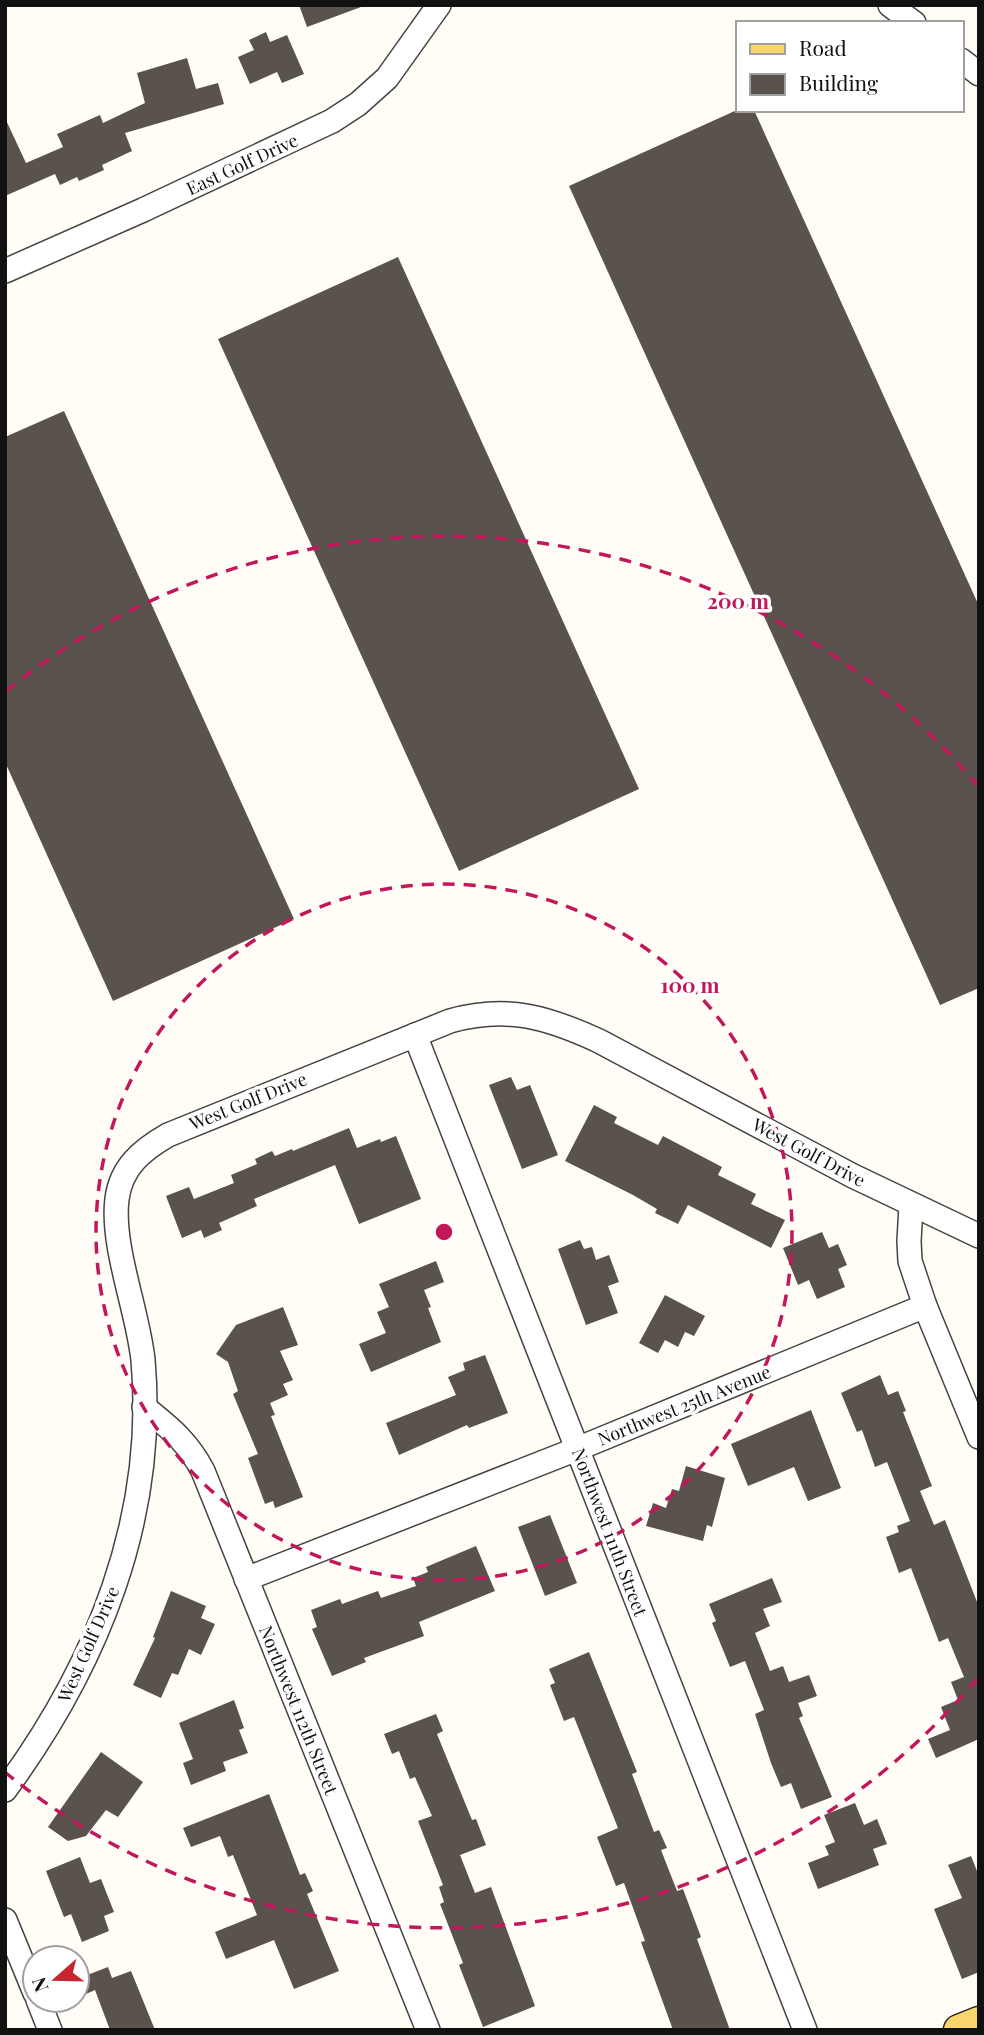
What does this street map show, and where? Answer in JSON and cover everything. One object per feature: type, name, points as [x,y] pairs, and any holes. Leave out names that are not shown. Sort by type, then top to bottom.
[{"type":"main road","points":[[959,2030],[979,2022]]},
{"type":"street","name":"East Golf Drive","points":[[5,271],[332,121],[358,104],[387,78],[418,15],[439,5]]},
{"type":"street","points":[[890,5],[911,21]]},
{"type":"street","points":[[963,62],[979,74]]},
{"type":"street","name":"West Golf Drive","points":[[5,1790],[38,1743],[71,1686],[94,1638],[129,1542],[141,1480],[143,1361],[116,1212],[121,1184],[135,1158],[167,1135],[450,1021],[484,1014],[523,1014],[560,1024],[599,1041],[911,1206],[979,1236]]},
{"type":"street","name":"Northwest 111th Street","points":[[415,1035],[805,2030]]},
{"type":"street","points":[[911,1206],[910,1261],[925,1306],[979,1437]]},
{"type":"street","name":"Northwest 25th Avenue","points":[[246,1579],[578,1449],[925,1306]]},
{"type":"street","name":"Northwest 112th Street","points":[[144,1407],[179,1435],[203,1471],[428,2030]]},
{"type":"street","points":[[5,1920],[21,1959]]},
{"type":"building","points":[[299,5],[361,5],[361,7],[307,27]]},
{"type":"building","points":[[266,32],[270,42],[287,35],[304,74],[282,83],[277,72],[250,84],[238,57],[254,50],[249,40]]},
{"type":"building","points":[[187,58],[196,89],[218,83],[224,104],[125,133],[132,151],[102,165],[104,170],[79,181],[77,177],[60,185],[55,174],[5,196],[5,118],[26,163],[63,147],[57,134],[100,115],[103,123],[145,103],[137,73]]},
{"type":"building","points":[[736,110],[755,112],[979,606],[979,988],[940,1005],[569,186]]},
{"type":"building","points":[[398,257],[639,789],[459,871],[218,339]]},
{"type":"building","points":[[64,411],[294,919],[113,1001],[5,762],[5,437]]},
{"type":"building","points":[[511,1077],[517,1090],[530,1085],[558,1155],[522,1169],[489,1085]]},
{"type":"building","points":[[594,1105],[617,1117],[614,1123],[658,1145],[663,1136],[722,1167],[718,1175],[756,1194],[751,1204],[785,1220],[771,1248],[688,1205],[678,1224],[655,1213],[657,1209],[633,1195],[565,1161]]},
{"type":"building","points":[[349,1128],[357,1148],[396,1136],[421,1199],[359,1224],[335,1165],[254,1199],[257,1206],[219,1223],[222,1230],[204,1238],[201,1230],[182,1238],[166,1196],[189,1187],[194,1199],[234,1183],[231,1175],[257,1164],[255,1159],[272,1151],[275,1156],[292,1149],[293,1151]]},
{"type":"building","points":[[822,1232],[829,1248],[838,1244],[847,1265],[838,1269],[845,1287],[817,1299],[809,1280],[798,1285],[783,1248]]},
{"type":"building","points":[[580,1240],[584,1249],[592,1247],[596,1260],[609,1255],[619,1282],[608,1286],[618,1313],[586,1325],[558,1249]]},
{"type":"building","points":[[436,1261],[444,1282],[424,1290],[441,1342],[371,1372],[359,1344],[386,1333],[377,1312],[389,1307],[379,1284]]},
{"type":"building","points":[[665,1295],[705,1316],[694,1336],[685,1332],[678,1347],[665,1340],[658,1353],[639,1343]]},
{"type":"building","points":[[283,1307],[298,1345],[280,1351],[293,1380],[283,1384],[288,1395],[270,1403],[275,1415],[271,1416],[303,1497],[275,1508],[273,1501],[265,1504],[248,1458],[258,1454],[233,1394],[238,1391],[228,1362],[216,1354],[236,1325]]},
{"type":"building","points":[[485,1355],[508,1413],[469,1428],[467,1425],[399,1455],[386,1423],[456,1395],[448,1377],[465,1370],[463,1363]]},
{"type":"building","points":[[880,1375],[888,1395],[898,1391],[906,1411],[903,1412],[932,1486],[920,1491],[934,1525],[945,1520],[979,1607],[979,1739],[936,1758],[928,1739],[950,1730],[941,1707],[958,1700],[951,1682],[964,1677],[948,1638],[939,1642],[911,1568],[899,1573],[886,1537],[899,1532],[897,1526],[910,1521],[887,1462],[875,1467],[862,1430],[857,1432],[841,1393]]},
{"type":"building","points":[[811,1410],[841,1488],[808,1501],[794,1467],[748,1486],[731,1444]]},
{"type":"building","points":[[686,1466],[725,1478],[712,1527],[707,1525],[703,1541],[646,1526],[653,1503],[666,1508],[672,1489],[679,1491]]},
{"type":"building","points":[[550,1515],[577,1583],[545,1596],[518,1527]]},
{"type":"building","points":[[476,1546],[495,1591],[419,1622],[424,1636],[364,1658],[366,1662],[332,1676],[312,1629],[317,1627],[311,1610],[340,1599],[342,1604],[378,1591],[381,1598],[416,1586],[413,1578],[428,1572],[426,1567]]},
{"type":"building","points":[[772,1578],[782,1602],[763,1609],[770,1626],[755,1633],[770,1671],[783,1666],[789,1682],[809,1675],[817,1696],[798,1703],[803,1716],[799,1718],[832,1797],[801,1809],[791,1783],[781,1787],[771,1763],[755,1714],[764,1710],[745,1661],[730,1667],[712,1623],[716,1621],[709,1604]]},
{"type":"building","points":[[171,1591],[206,1606],[201,1618],[215,1624],[201,1655],[189,1649],[178,1675],[172,1673],[161,1698],[133,1685],[155,1638],[153,1637]]},
{"type":"building","points":[[589,1652],[637,1772],[632,1774],[654,1832],[659,1830],[667,1848],[661,1850],[677,1891],[683,1889],[701,1937],[697,1939],[730,2030],[673,2030],[641,1942],[645,1941],[624,1883],[616,1886],[597,1837],[618,1828],[574,1717],[564,1721],[550,1685],[555,1683],[549,1669]]},
{"type":"building","points":[[234,1700],[244,1728],[239,1730],[248,1753],[223,1762],[226,1771],[191,1785],[183,1763],[193,1759],[179,1723]]},
{"type":"building","points":[[436,1714],[443,1731],[437,1734],[472,1820],[476,1819],[486,1845],[460,1855],[475,1893],[491,1887],[535,2006],[483,2027],[459,1965],[463,1963],[440,1904],[444,1902],[439,1887],[443,1885],[418,1821],[432,1816],[415,1777],[410,1779],[399,1751],[392,1754],[384,1734]]},
{"type":"building","points":[[101,1752],[143,1782],[118,1817],[106,1810],[86,1836],[68,1841],[48,1827]]},
{"type":"building","points":[[269,1794],[300,1875],[305,1873],[313,1891],[307,1894],[339,1971],[294,1989],[274,1940],[226,1959],[215,1932],[257,1915],[233,1855],[228,1857],[220,1836],[191,1847],[183,1828]]},
{"type":"building","points":[[855,1803],[864,1825],[877,1819],[887,1844],[873,1849],[879,1865],[818,1889],[808,1863],[829,1855],[825,1846],[835,1842],[824,1815]]},
{"type":"building","points":[[971,1856],[979,1876],[979,1972],[962,1979],[934,1909],[962,1898],[948,1865]]},
{"type":"building","points":[[80,1857],[90,1883],[101,1879],[114,1912],[104,1916],[109,1931],[82,1942],[71,1914],[64,1917],[46,1871]]},
{"type":"building","points":[[108,1967],[112,1978],[131,1971],[155,2030],[110,2030],[95,1990],[91,1992],[91,1974]]}]
